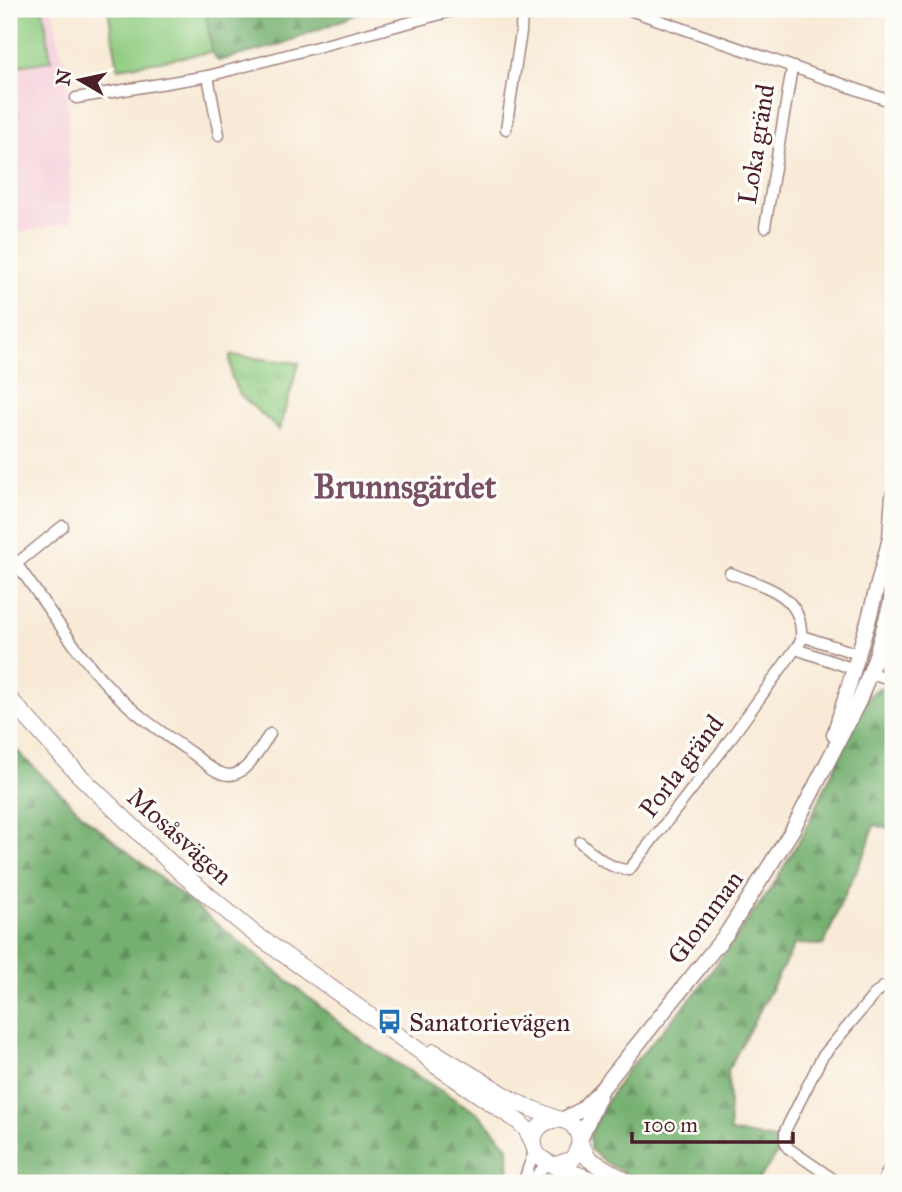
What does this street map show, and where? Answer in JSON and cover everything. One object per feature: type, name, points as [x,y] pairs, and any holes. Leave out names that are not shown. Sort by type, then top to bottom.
[{"type":"main road","name":"Mosåsvägen","points":[[9,698],[77,773],[179,871],[251,931],[467,1079],[560,1119]]},
{"type":"main road","name":"Mosåsvägen","points":[[467,1079],[519,1122],[535,1146]]},
{"type":"main road","points":[[599,1183],[552,1164],[535,1146],[536,1133],[542,1125],[560,1119],[575,1127],[589,1158],[629,1183]]},
{"type":"main road","points":[[552,1164],[573,1159],[580,1141]]},
{"type":"street","points":[[76,98],[208,76],[460,9]]},
{"type":"street","points":[[506,129],[522,9]]},
{"type":"street","points":[[627,9],[893,102]]},
{"type":"street","name":"Loka gränd","points":[[765,227],[792,68]]},
{"type":"street","points":[[208,76],[219,135]]},
{"type":"street","name":"Glomman","points":[[826,764],[890,538],[893,495]]},
{"type":"street","points":[[16,564],[64,526]]},
{"type":"street","points":[[9,554],[91,667],[110,688],[162,733],[214,770],[226,775],[236,774],[246,767],[270,734]]},
{"type":"street","points":[[730,573],[785,595],[796,610],[802,627],[800,642],[872,666],[893,680]]},
{"type":"street","name":"Glomman","points":[[560,1119],[581,1110],[604,1086],[727,933],[793,829],[859,701],[893,595]]},
{"type":"street","name":"Porla gränd","points":[[580,842],[604,862],[629,870],[715,760],[800,642]]},
{"type":"street","points":[[872,666],[893,666]]},
{"type":"street","points":[[839,1183],[788,1148],[785,1131],[822,1057],[874,995],[883,987],[893,985]]},
{"type":"street","name":"Glomman","points":[[580,1141],[604,1086]]},
{"type":"street","points":[[523,1183],[535,1146]]},
{"type":"street","points":[[882,1183],[893,1161]]},
{"type":"street","points":[[530,1183],[552,1164]]},
{"type":"shaded area","points":[[9,9],[52,9],[67,81],[71,222],[9,235]]},
{"type":"green space","points":[[43,9],[51,61],[9,67],[9,12]]},
{"type":"green space","points":[[108,9],[205,9],[212,52],[118,68]]},
{"type":"green space","points":[[205,9],[370,9],[276,46],[218,61],[212,52]]},
{"type":"green space","points":[[230,355],[299,363],[279,430],[239,394],[231,376]]},
{"type":"green space","points":[[878,688],[893,688],[893,829],[874,825],[866,851],[824,945],[795,944],[728,1070],[730,1132],[774,1139],[779,1151],[756,1183],[642,1183],[605,1162],[590,1149],[590,1135],[602,1109],[625,1073],[695,994],[772,887],[804,832],[868,697]]},
{"type":"green space","points":[[9,743],[87,819],[365,1043],[480,1115],[508,1147],[509,1171],[498,1183],[9,1183]]},
{"type":"place","name":"Sanatorievägen","points":[[389,1022]]},
{"type":"district","name":"Brunnsgärdet","points":[[405,486]]}]
